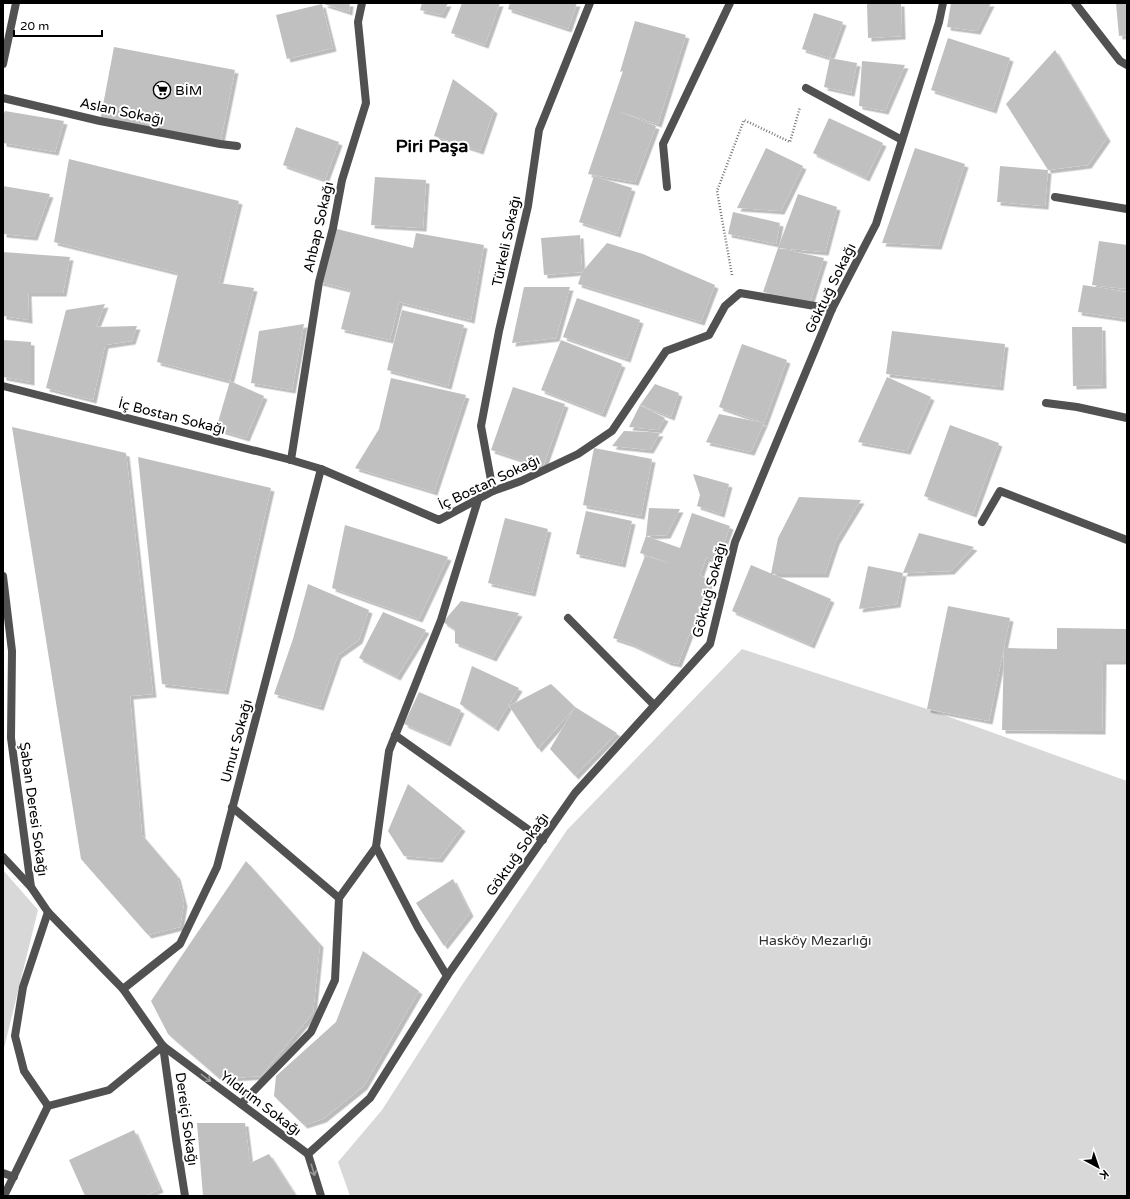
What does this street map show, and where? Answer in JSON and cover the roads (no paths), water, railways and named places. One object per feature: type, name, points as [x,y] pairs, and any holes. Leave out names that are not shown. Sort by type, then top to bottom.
[{"type":"street","points":[[3,64],[16,3]]},
{"type":"street","name":"Ahbap Sokağı","points":[[291,460],[319,282],[342,180],[366,103],[358,22],[362,3]]},
{"type":"street","name":"Türkeli Sokağı","points":[[493,491],[481,426],[499,331],[528,206],[539,130],[590,3]]},
{"type":"street","points":[[667,187],[663,144],[730,3]]},
{"type":"street","name":"Göktuğ Sokağı","points":[[308,1154],[370,1098],[447,976],[575,793],[710,644],[734,542],[832,309],[876,224],[939,22],[943,3]]},
{"type":"street","points":[[1075,3],[1120,61],[1127,65]]},
{"type":"street","points":[[806,88],[902,140]]},
{"type":"street","name":"Aslan Sokağı","points":[[3,98],[100,121],[237,146]]},
{"type":"street","points":[[1055,197],[1127,209]]},
{"type":"street","name":"İç Bostan Sokağı","points":[[3,386],[321,469],[439,520],[493,491],[521,481],[578,454],[612,431],[666,351],[709,335],[725,306],[740,293],[832,309]]},
{"type":"street","points":[[1046,403],[1077,407],[1127,418]]},
{"type":"street","name":"Umut Sokağı","points":[[123,989],[180,944],[217,867],[321,469]]},
{"type":"street","points":[[982,522],[1000,491],[1127,540]]},
{"type":"street","points":[[241,1104],[311,1032],[335,980],[339,898],[376,847],[389,751],[440,620],[478,500]]},
{"type":"street","name":"Şaban Deresi Sokağı","points":[[3,576],[12,651],[11,738],[31,887],[48,912],[123,989],[163,1046]]},
{"type":"street","points":[[568,618],[654,705]]},
{"type":"street","points":[[395,735],[543,840]]},
{"type":"street","points":[[232,807],[339,898]]},
{"type":"street","points":[[376,847],[418,928],[447,976]]},
{"type":"street","points":[[3,857],[31,887]]},
{"type":"street","points":[[48,912],[24,987],[15,1036],[24,1071],[48,1106]]},
{"type":"street","points":[[4,1196],[48,1106],[109,1090],[163,1046]]},
{"type":"street","name":"Yıldırım Sokağı","points":[[163,1046],[308,1154],[321,1196]]},
{"type":"street","name":"Dereiçi Sokağı","points":[[163,1046],[185,1196]]},
{"type":"street","points":[[3,1173],[14,1177]]},
{"type":"place","name":"BİM","points":[[162,90]]},
{"type":"district","name":"Piri Paşa","points":[[432,146]]},
{"type":"park label","name":"Hasköy Mezarlığı","points":[[815,940]]}]
